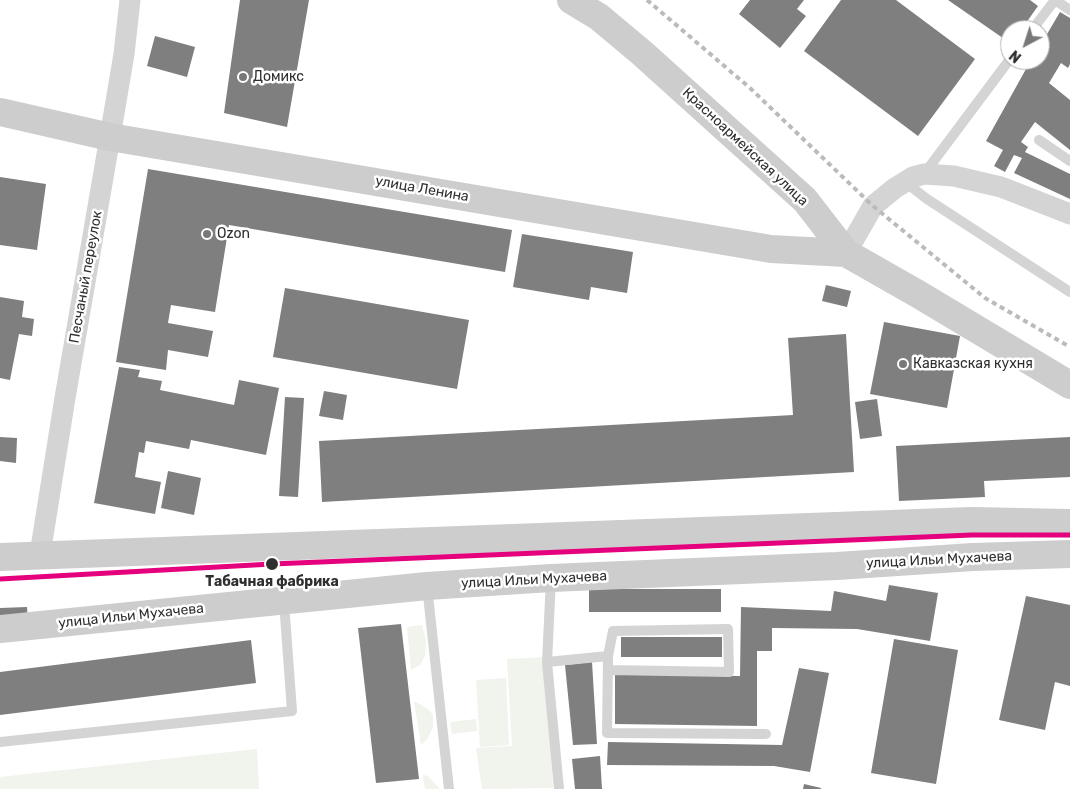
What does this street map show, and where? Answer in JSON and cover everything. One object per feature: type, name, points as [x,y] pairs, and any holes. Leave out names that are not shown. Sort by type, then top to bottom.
[{"type":"main road","name":"Красноармейская улица","points":[[571,0],[599,17],[642,53],[805,200],[846,253],[1070,385]]},
{"type":"main road","name":"улица Ленина","points":[[0,112],[110,137],[771,249],[846,253]]},
{"type":"main road","points":[[0,557],[40,554],[819,528],[972,521],[1070,523]]},
{"type":"main road","points":[[819,528],[823,565]]},
{"type":"main road","name":"улица Ильи Мухачева","points":[[0,630],[427,586],[551,578],[1070,554]]},
{"type":"street","name":"Песчаный переулок","points":[[40,554],[124,54],[130,0]]},
{"type":"street","points":[[846,253],[873,206],[914,178],[954,176],[1001,187],[1070,214]]},
{"type":"lane","points":[[1040,20],[1055,0],[1070,10]]},
{"type":"lane","points":[[1001,70],[914,178],[927,199],[1070,292]]},
{"type":"lane","points":[[1039,140],[1070,161]]},
{"type":"lane","points":[[551,578],[547,662],[559,789]]},
{"type":"lane","points":[[427,586],[449,789]]},
{"type":"lane","points":[[0,742],[292,711],[284,600]]},
{"type":"lane","points":[[608,670],[729,672],[728,629],[613,631],[608,656],[607,733],[766,734]]},
{"type":"lane","points":[[547,662],[608,656]]},
{"type":"shaded area","points":[[422,625],[426,640],[425,656],[420,665],[411,670],[407,627]]},
{"type":"shaded area","points":[[545,657],[553,788],[482,789],[476,748],[512,746],[507,659]]},
{"type":"shaded area","points":[[506,678],[509,745],[480,747],[476,680]]},
{"type":"shaded area","points":[[414,701],[428,709],[433,715],[433,727],[428,738],[421,745]]},
{"type":"shaded area","points":[[476,719],[477,731],[452,734],[450,722]]},
{"type":"shaded area","points":[[257,749],[259,789],[0,789],[0,777]]},
{"type":"shaded area","points":[[423,775],[428,776],[440,789],[425,789]]},
{"type":"building","points":[[240,0],[309,0],[287,127],[224,113]]},
{"type":"building","points":[[750,0],[804,0],[797,9],[806,16],[780,48],[739,14]]},
{"type":"building","points":[[841,0],[896,0],[975,59],[918,136],[804,51]]},
{"type":"building","points":[[948,0],[1030,0],[1038,6],[1028,20],[1000,20],[1000,36]]},
{"type":"building","points":[[1060,12],[1070,18],[1070,64],[1068,68],[1061,63],[1049,83],[1070,100],[1070,150],[1035,122],[1021,142],[1028,147],[1025,152],[1070,174],[1070,199],[1014,173],[1022,158],[1014,155],[1005,172],[994,166],[1003,150],[986,141],[1025,70],[1050,70],[1050,29]]},
{"type":"building","points":[[155,36],[195,47],[187,77],[147,66]]},
{"type":"building","points":[[148,169],[512,230],[505,272],[229,225],[215,312],[171,305],[168,323],[213,331],[208,357],[168,350],[166,370],[116,362]]},
{"type":"building","points":[[0,177],[46,184],[37,250],[0,245]]},
{"type":"building","points":[[522,234],[633,252],[627,293],[591,287],[589,300],[513,287]]},
{"type":"building","points":[[826,285],[851,291],[847,307],[822,301]]},
{"type":"building","points":[[285,288],[469,320],[457,389],[273,357]]},
{"type":"building","points":[[0,297],[24,301],[22,317],[34,319],[32,336],[19,334],[10,380],[0,378]]},
{"type":"building","points":[[884,322],[960,336],[947,408],[870,394]]},
{"type":"building","points":[[846,334],[854,472],[322,502],[319,441],[793,415],[788,338]]},
{"type":"building","points":[[119,367],[140,370],[138,377],[162,381],[160,390],[234,405],[239,380],[279,388],[266,455],[191,440],[189,449],[146,441],[144,453],[139,452],[135,477],[161,482],[155,514],[94,503]]},
{"type":"building","points":[[324,391],[347,395],[343,420],[319,416]]},
{"type":"building","points":[[285,397],[304,398],[298,497],[279,496]]},
{"type":"building","points":[[877,399],[882,436],[860,439],[855,402]]},
{"type":"building","points":[[0,437],[17,438],[16,463],[0,461]]},
{"type":"building","points":[[1070,437],[1070,477],[984,481],[985,497],[899,501],[896,446]]},
{"type":"building","points":[[168,471],[201,478],[194,515],[161,508]]},
{"type":"building","points":[[889,585],[938,593],[930,641],[857,629],[772,628],[772,651],[757,651],[757,726],[615,724],[615,674],[740,676],[741,607],[831,611],[834,591],[886,601]]},
{"type":"building","points":[[589,589],[721,589],[721,612],[589,612]]},
{"type":"building","points":[[1026,596],[1070,605],[1070,686],[1055,682],[1045,730],[999,720]]},
{"type":"building","points":[[27,607],[28,622],[0,623],[0,608]]},
{"type":"building","points":[[401,624],[419,779],[376,783],[358,628]]},
{"type":"building","points":[[621,637],[722,637],[722,657],[621,657]]},
{"type":"building","points":[[894,639],[958,650],[936,784],[871,773]]},
{"type":"building","points":[[251,640],[256,683],[0,715],[0,672]]},
{"type":"building","points":[[592,662],[597,744],[573,745],[565,665]]},
{"type":"building","points":[[799,668],[829,673],[810,772],[774,766],[607,765],[608,742],[782,745]]},
{"type":"building","points":[[600,756],[602,789],[575,789],[572,759]]},
{"type":"building","points":[[804,784],[821,788],[821,789],[803,789]]},
{"type":"railway","points":[[647,0],[750,88],[873,206],[985,298],[1070,347]]},
{"type":"transit line","points":[[0,579],[272,564],[972,535],[1070,535]]},
{"type":"place","name":"Домикс","points":[[243,77]]},
{"type":"place","name":"Ozon","points":[[207,234]]},
{"type":"place","name":"Кавказская кухня","points":[[903,364]]},
{"type":"place","name":"Табачная фабрика","points":[[272,564]]}]
